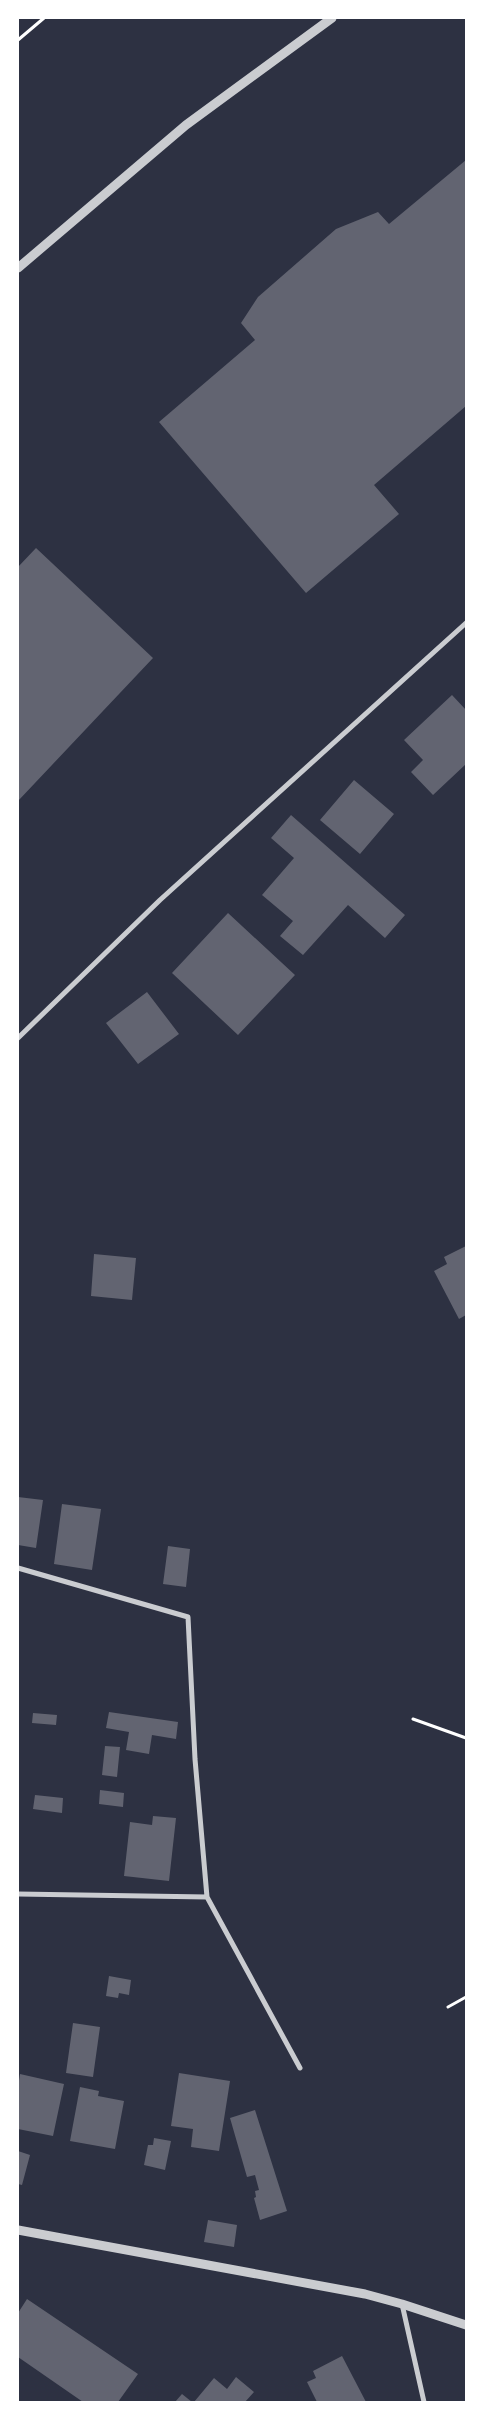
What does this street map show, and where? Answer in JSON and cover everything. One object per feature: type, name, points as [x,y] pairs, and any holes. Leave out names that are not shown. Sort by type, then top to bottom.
[{"type":"street","points":[[18,268],[186,125],[332,18]]},
{"type":"street","points":[[18,1038],[160,900],[466,623]]},
{"type":"street","points":[[18,1568],[188,1617],[195,1759],[207,1896],[300,2068]]},
{"type":"street","points":[[18,1894],[207,1896]]},
{"type":"street","points":[[18,2230],[365,2294],[466,2325]]},
{"type":"street","points":[[402,2304],[424,2402]]},
{"type":"path","points":[[18,40],[44,18]]},
{"type":"path","points":[[413,1719],[466,1738]]},
{"type":"path","points":[[448,2007],[466,1997]]},
{"type":"building","points":[[466,160],[466,406],[374,485],[399,514],[306,593],[159,422],[255,340],[241,323],[258,297],[336,229],[378,212],[389,224]]},
{"type":"building","points":[[36,548],[153,658],[18,801],[18,567]]},
{"type":"building","points":[[452,695],[466,710],[466,764],[433,795],[411,772],[423,760],[404,740]]},
{"type":"building","points":[[354,780],[394,814],[360,854],[320,820]]},
{"type":"building","points":[[291,815],[405,915],[385,938],[348,905],[303,955],[280,936],[293,921],[262,895],[294,858],[271,838]]},
{"type":"building","points":[[228,913],[295,975],[238,1035],[172,973]]},
{"type":"building","points":[[147,992],[179,1034],[138,1064],[106,1023]]},
{"type":"building","points":[[466,1246],[466,1315],[459,1319],[434,1271],[447,1264],[444,1257]]},
{"type":"building","points":[[94,1254],[136,1258],[132,1300],[91,1296]]},
{"type":"building","points":[[18,1497],[43,1500],[36,1548],[18,1545]]},
{"type":"building","points":[[62,1504],[101,1509],[92,1570],[54,1564]]},
{"type":"building","points":[[168,1546],[190,1549],[186,1587],[163,1584]]},
{"type":"building","points":[[109,1712],[178,1722],[176,1739],[152,1735],[149,1754],[126,1750],[129,1732],[106,1728]]},
{"type":"building","points":[[33,1713],[57,1715],[56,1725],[32,1723]]},
{"type":"building","points":[[105,1746],[120,1747],[117,1777],[102,1775]]},
{"type":"building","points":[[100,1790],[124,1793],[123,1807],[99,1804]]},
{"type":"building","points":[[35,1795],[63,1798],[62,1813],[33,1809]]},
{"type":"building","points":[[153,1816],[176,1818],[169,1881],[124,1876],[130,1822],[152,1825]]},
{"type":"building","points":[[109,1976],[131,1980],[129,1995],[119,1993],[118,1998],[106,1996]]},
{"type":"building","points":[[73,2023],[100,2027],[93,2077],[66,2073]]},
{"type":"building","points":[[179,2073],[230,2081],[219,2151],[191,2147],[193,2129],[171,2126]]},
{"type":"building","points":[[20,2074],[64,2084],[53,2136],[18,2129],[18,2087]]},
{"type":"building","points":[[80,2087],[99,2091],[98,2096],[124,2101],[115,2149],[70,2141]]},
{"type":"building","points":[[255,2110],[287,2211],[260,2220],[254,2198],[256,2197],[255,2191],[259,2190],[255,2175],[247,2177],[230,2118]]},
{"type":"building","points":[[154,2138],[171,2141],[165,2170],[144,2165],[148,2145],[153,2145]]},
{"type":"building","points":[[18,2151],[30,2155],[22,2185],[18,2184]]},
{"type":"building","points":[[208,2220],[237,2225],[234,2247],[204,2242]]},
{"type":"building","points":[[27,2299],[138,2374],[118,2402],[83,2402],[18,2357],[18,2313]]},
{"type":"building","points":[[342,2356],[366,2402],[317,2402],[307,2382],[316,2378],[313,2371]]},
{"type":"building","points":[[236,2377],[254,2392],[245,2402],[194,2402],[214,2378],[227,2389]]},
{"type":"building","points":[[182,2394],[192,2402],[175,2402]]}]
